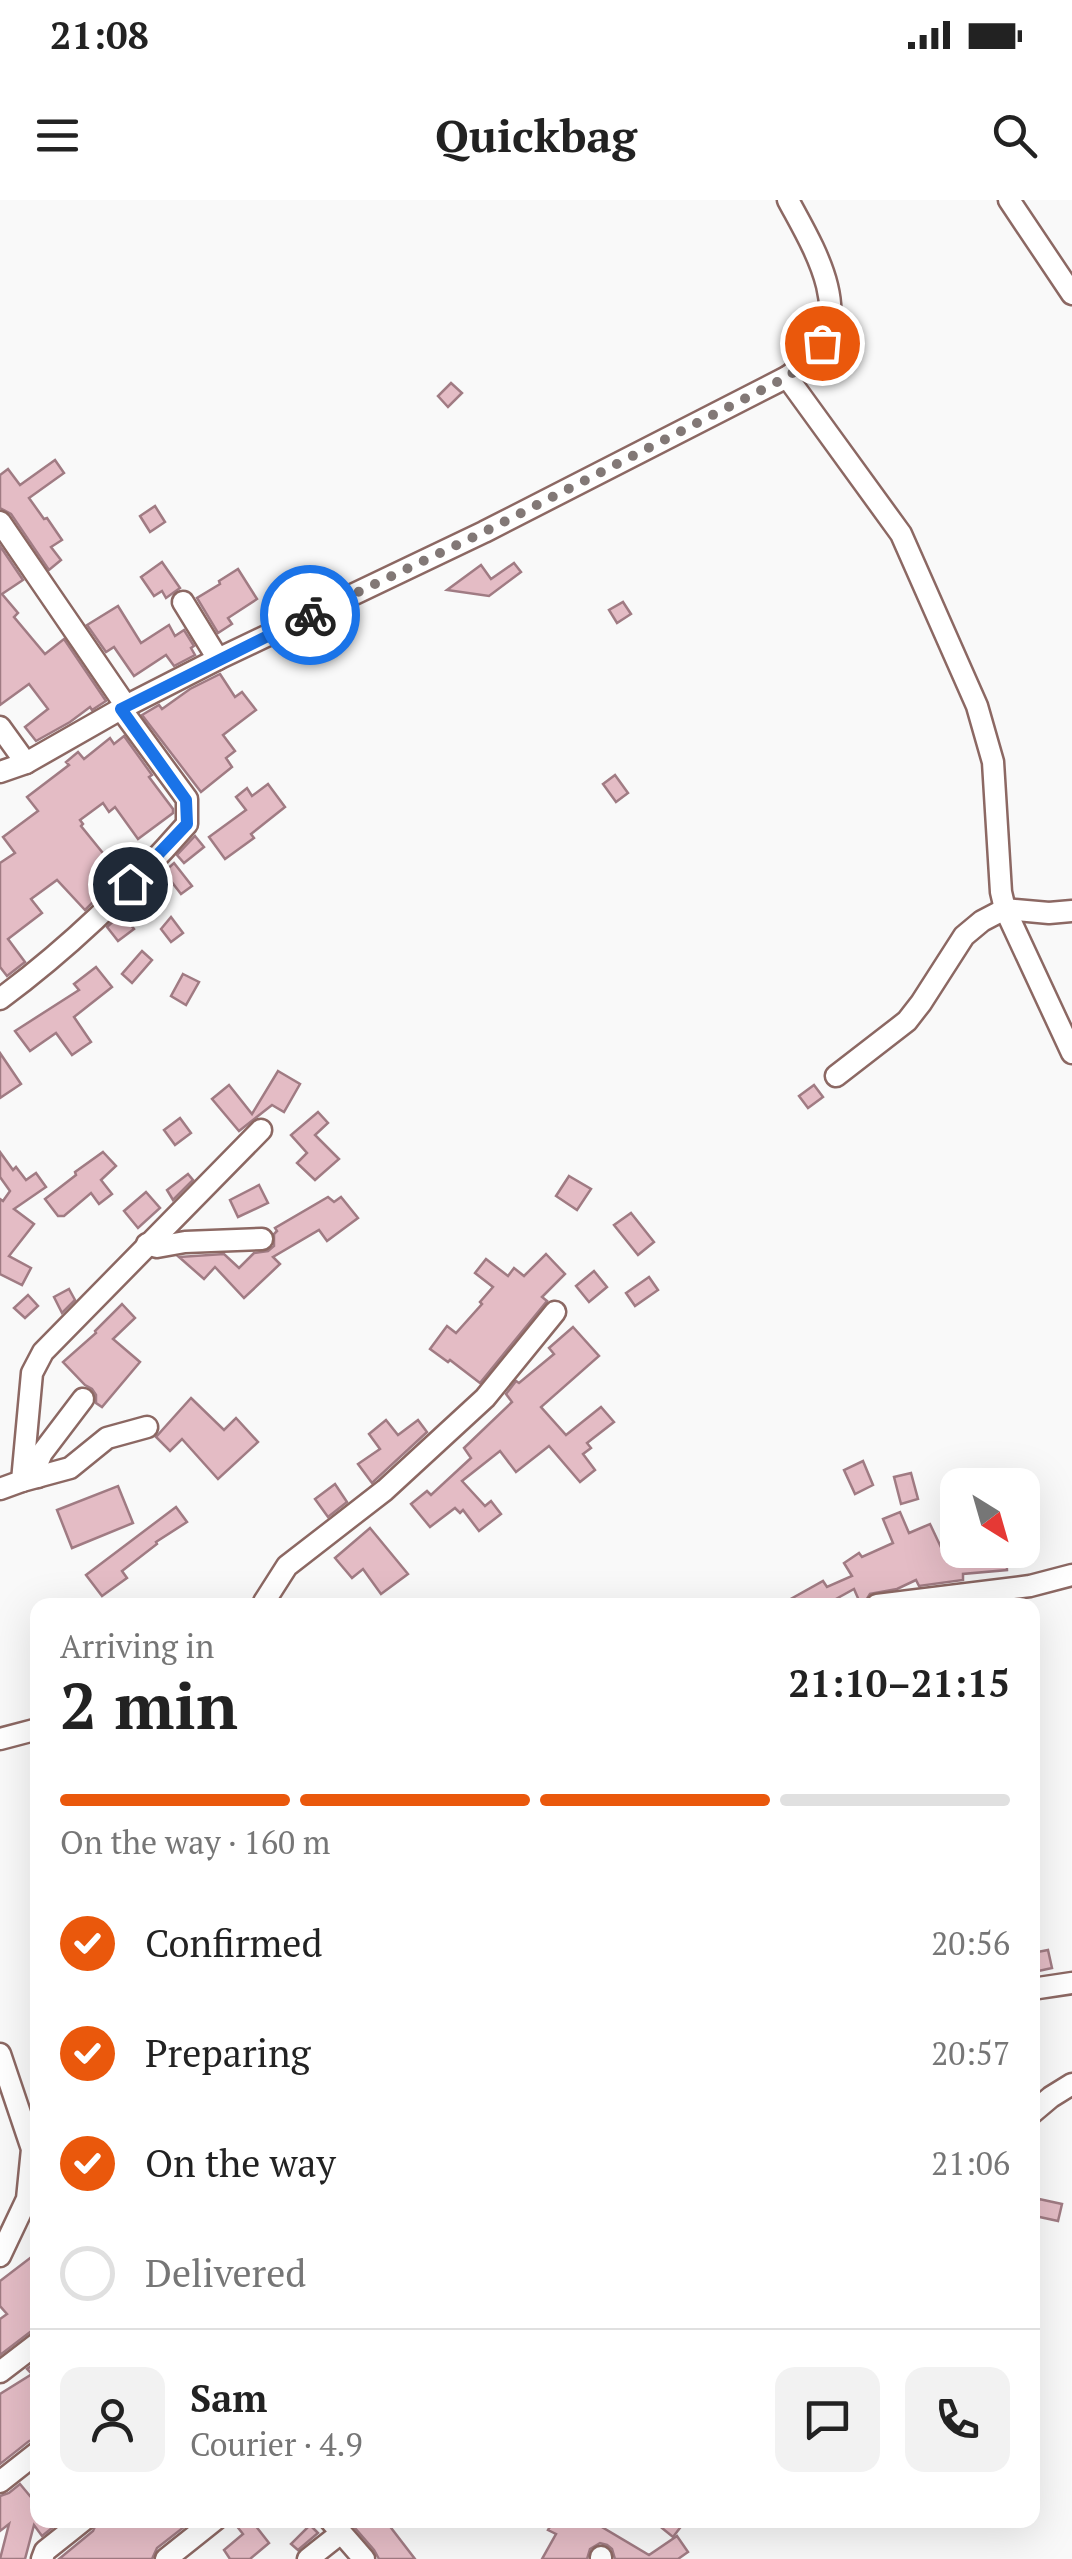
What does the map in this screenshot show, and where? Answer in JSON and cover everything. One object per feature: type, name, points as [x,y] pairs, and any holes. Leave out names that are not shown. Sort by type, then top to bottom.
[{"type":"street","points":[[0,772],[26,763],[218,659],[484,532],[787,377],[811,359],[822,343],[831,310],[815,254],[788,200]]},
{"type":"street","points":[[1009,200],[1072,294]]},
{"type":"street","points":[[787,377],[901,534],[978,706],[993,762],[1005,909],[1072,1053]]},
{"type":"street","points":[[0,522],[186,800],[187,824],[48,964],[0,999]]},
{"type":"street","points":[[183,602],[218,659]]},
{"type":"street","points":[[0,727],[26,763]]},
{"type":"street","points":[[836,1076],[907,1021],[964,936],[982,921],[1005,909],[1072,912]]},
{"type":"street","points":[[30,1479],[32,1373],[43,1352],[262,1130]]},
{"type":"street","points":[[148,1244],[157,1247],[262,1239]]},
{"type":"street","points":[[268,1598],[287,1566],[385,1490],[485,1398],[555,1312]]},
{"type":"street","points":[[30,1479],[42,1453],[83,1399]]},
{"type":"street","points":[[0,1489],[70,1468],[107,1438],[147,1427]]},
{"type":"street","points":[[934,1598],[1030,1586],[1072,1576]]},
{"type":"street","points":[[1,1737],[30,1731]]},
{"type":"street","points":[[1040,1987],[1072,1983]]},
{"type":"street","points":[[0,2054],[30,2143]]},
{"type":"street","points":[[1040,2106],[1072,2084]]},
{"type":"street","points":[[0,2256],[26,2199],[30,2166]]},
{"type":"street","points":[[0,2372],[30,2348]]},
{"type":"street","points":[[0,2482],[30,2458]]},
{"type":"street","points":[[42,2559],[45,2551],[74,2528]]},
{"type":"street","points":[[166,2559],[204,2528]]},
{"type":"street","points":[[308,2559],[334,2528]]},
{"type":"street","points":[[338,2528],[364,2559]]},
{"type":"building","points":[[451,383],[462,393],[448,407],[438,396]]},
{"type":"building","points":[[55,460],[64,473],[29,498],[62,540],[51,547],[61,560],[49,570],[11,514],[0,508],[0,475],[8,469],[20,485]]},
{"type":"building","points":[[155,506],[165,522],[150,532],[140,516]]},
{"type":"building","points":[[0,546],[23,580],[2,594],[18,613],[14,617],[45,654],[64,639],[106,701],[36,741],[25,727],[48,709],[29,684],[0,705]]},
{"type":"building","points":[[162,562],[180,588],[166,598],[162,591],[154,596],[141,577]]},
{"type":"building","points":[[514,563],[521,572],[489,596],[447,590],[481,565],[491,579]]},
{"type":"building","points":[[238,569],[257,599],[228,618],[232,624],[218,633],[197,598]]},
{"type":"building","points":[[623,602],[631,614],[617,623],[609,610]]},
{"type":"building","points":[[118,606],[141,643],[169,625],[175,636],[184,630],[195,655],[174,666],[166,655],[134,676],[114,647],[106,652],[87,625]]},
{"type":"building","points":[[220,674],[235,697],[242,692],[256,710],[223,735],[235,751],[226,758],[232,767],[201,792],[142,715],[159,705],[162,709]]},
{"type":"building","points":[[124,736],[173,813],[138,839],[115,807],[109,812],[103,803],[80,820],[111,863],[117,858],[127,869],[85,910],[57,880],[31,899],[42,913],[8,939],[25,962],[7,976],[0,967],[0,863],[15,853],[3,837],[38,811],[27,797],[69,765],[66,762],[78,752],[84,759],[110,738],[114,744]]},
{"type":"building","points":[[615,775],[628,793],[616,802],[603,784]]},
{"type":"building","points":[[268,784],[285,807],[251,834],[254,838],[225,859],[209,837],[246,810],[236,797],[247,788],[252,796]]},
{"type":"building","points":[[195,836],[204,847],[184,863],[177,855]]},
{"type":"building","points":[[174,863],[192,886],[181,894],[164,872]]},
{"type":"building","points":[[122,913],[134,929],[118,941],[107,927]]},
{"type":"building","points":[[171,917],[183,933],[171,942],[161,929]]},
{"type":"building","points":[[142,951],[152,960],[132,983],[122,974]]},
{"type":"building","points":[[96,967],[112,987],[74,1017],[91,1042],[72,1055],[56,1033],[30,1051],[15,1031],[79,990],[74,984]]},
{"type":"building","points":[[183,974],[199,982],[186,1005],[171,996]]},
{"type":"building","points":[[0,1053],[21,1084],[0,1098]]},
{"type":"building","points":[[278,1071],[300,1084],[284,1112],[272,1105],[239,1131],[212,1099],[229,1085],[252,1114]]},
{"type":"building","points":[[814,1085],[823,1097],[808,1108],[799,1096]]},
{"type":"building","points":[[318,1112],[328,1123],[315,1135],[339,1159],[315,1180],[297,1163],[307,1153],[291,1135]]},
{"type":"building","points":[[180,1118],[191,1133],[175,1145],[164,1130]]},
{"type":"building","points":[[0,1152],[26,1180],[36,1173],[46,1187],[14,1209],[34,1224],[9,1256],[31,1268],[22,1285],[0,1274],[0,1199],[3,1201],[10,1191],[0,1177]]},
{"type":"building","points":[[103,1152],[116,1166],[101,1180],[112,1194],[99,1204],[91,1193],[64,1216],[58,1216],[45,1199]]},
{"type":"building","points":[[188,1174],[193,1180],[173,1200],[167,1190]]},
{"type":"building","points":[[569,1176],[591,1189],[577,1210],[556,1196]]},
{"type":"building","points":[[259,1185],[268,1203],[238,1217],[230,1200]]},
{"type":"building","points":[[146,1192],[160,1208],[138,1228],[124,1211]]},
{"type":"building","points":[[328,1197],[334,1202],[341,1197],[358,1218],[327,1241],[319,1230],[273,1257],[280,1264],[244,1298],[215,1267],[204,1279],[179,1257],[224,1254],[239,1268],[254,1253],[274,1246],[275,1228]]},
{"type":"building","points":[[631,1213],[654,1242],[638,1255],[614,1225]]},
{"type":"building","points":[[546,1254],[565,1274],[542,1297],[547,1301],[480,1383],[430,1349],[447,1326],[456,1333],[493,1287],[475,1273],[486,1259],[508,1276],[514,1268],[524,1276]]},
{"type":"building","points":[[594,1271],[607,1287],[589,1302],[576,1286]]},
{"type":"building","points":[[649,1277],[658,1290],[635,1306],[626,1293]]},
{"type":"building","points":[[69,1289],[75,1300],[62,1313],[54,1297]]},
{"type":"building","points":[[28,1295],[38,1306],[25,1318],[14,1308]]},
{"type":"building","points":[[122,1304],[135,1318],[113,1339],[140,1362],[102,1407],[96,1403],[92,1389],[63,1362]]},
{"type":"building","points":[[573,1327],[599,1356],[541,1407],[566,1435],[601,1407],[614,1422],[587,1443],[591,1448],[583,1454],[595,1470],[580,1482],[549,1446],[516,1472],[500,1451],[462,1481],[485,1506],[491,1501],[501,1514],[479,1531],[463,1510],[460,1513],[455,1508],[430,1527],[411,1504],[427,1491],[431,1495],[471,1458],[464,1448],[512,1402],[506,1394],[516,1381],[519,1383],[554,1354],[549,1348]]},
{"type":"building","points":[[191,1398],[224,1430],[236,1418],[258,1442],[218,1479],[182,1439],[170,1451],[156,1437]]},
{"type":"building","points":[[386,1420],[398,1435],[418,1420],[427,1432],[372,1483],[358,1464],[380,1449],[369,1434]]},
{"type":"building","points":[[863,1461],[873,1485],[855,1494],[844,1470]]},
{"type":"building","points":[[911,1473],[918,1499],[901,1504],[894,1477]]},
{"type":"building","points":[[335,1484],[347,1502],[328,1517],[315,1499]]},
{"type":"building","points":[[118,1486],[133,1523],[72,1548],[57,1510]]},
{"type":"building","points":[[176,1507],[187,1522],[122,1571],[127,1578],[102,1596],[86,1575]]},
{"type":"building","points":[[900,1512],[909,1533],[930,1524],[940,1545],[940,1568],[1007,1570],[963,1574],[963,1580],[919,1586],[916,1580],[867,1598],[858,1598],[854,1589],[838,1598],[793,1598],[823,1581],[827,1587],[852,1576],[844,1563],[859,1553],[862,1557],[893,1543],[883,1519]]},
{"type":"building","points":[[370,1528],[408,1574],[381,1594],[363,1569],[352,1578],[335,1558]]},
{"type":"building","points":[[1048,1950],[1052,1968],[1040,1971],[1040,1952]]},
{"type":"building","points":[[1040,2199],[1062,2204],[1058,2221],[1040,2217]]},
{"type":"building","points":[[30,2258],[30,2332],[0,2355],[0,2319],[7,2314],[0,2306],[0,2281]]},
{"type":"building","points":[[30,2375],[30,2441],[0,2464],[0,2394]]},
{"type":"building","points":[[20,2484],[30,2496],[30,2528],[33,2528],[25,2559],[0,2559],[9,2524],[0,2531],[0,2496]]},
{"type":"building","points":[[36,2528],[52,2528],[42,2536]]},
{"type":"building","points":[[183,2528],[157,2548],[152,2559],[59,2559],[93,2531]]},
{"type":"building","points":[[238,2528],[257,2528],[269,2543],[250,2559],[230,2559],[224,2550],[243,2534]]},
{"type":"building","points":[[307,2528],[318,2533],[298,2550],[291,2544]]},
{"type":"building","points":[[355,2528],[391,2528],[415,2559],[379,2559]]},
{"type":"building","points":[[603,2528],[649,2555],[677,2536],[688,2552],[678,2559],[615,2559],[612,2549],[600,2543],[590,2549],[587,2559],[542,2559],[556,2534],[548,2530]]},
{"type":"building","points":[[662,2528],[680,2528],[673,2537]]},
{"type":"way so far","points":[[310,615],[484,532],[787,377],[811,359],[822,343]]},
{"type":"route","points":[[130,884],[187,824],[186,800],[121,709],[310,615]]}]
